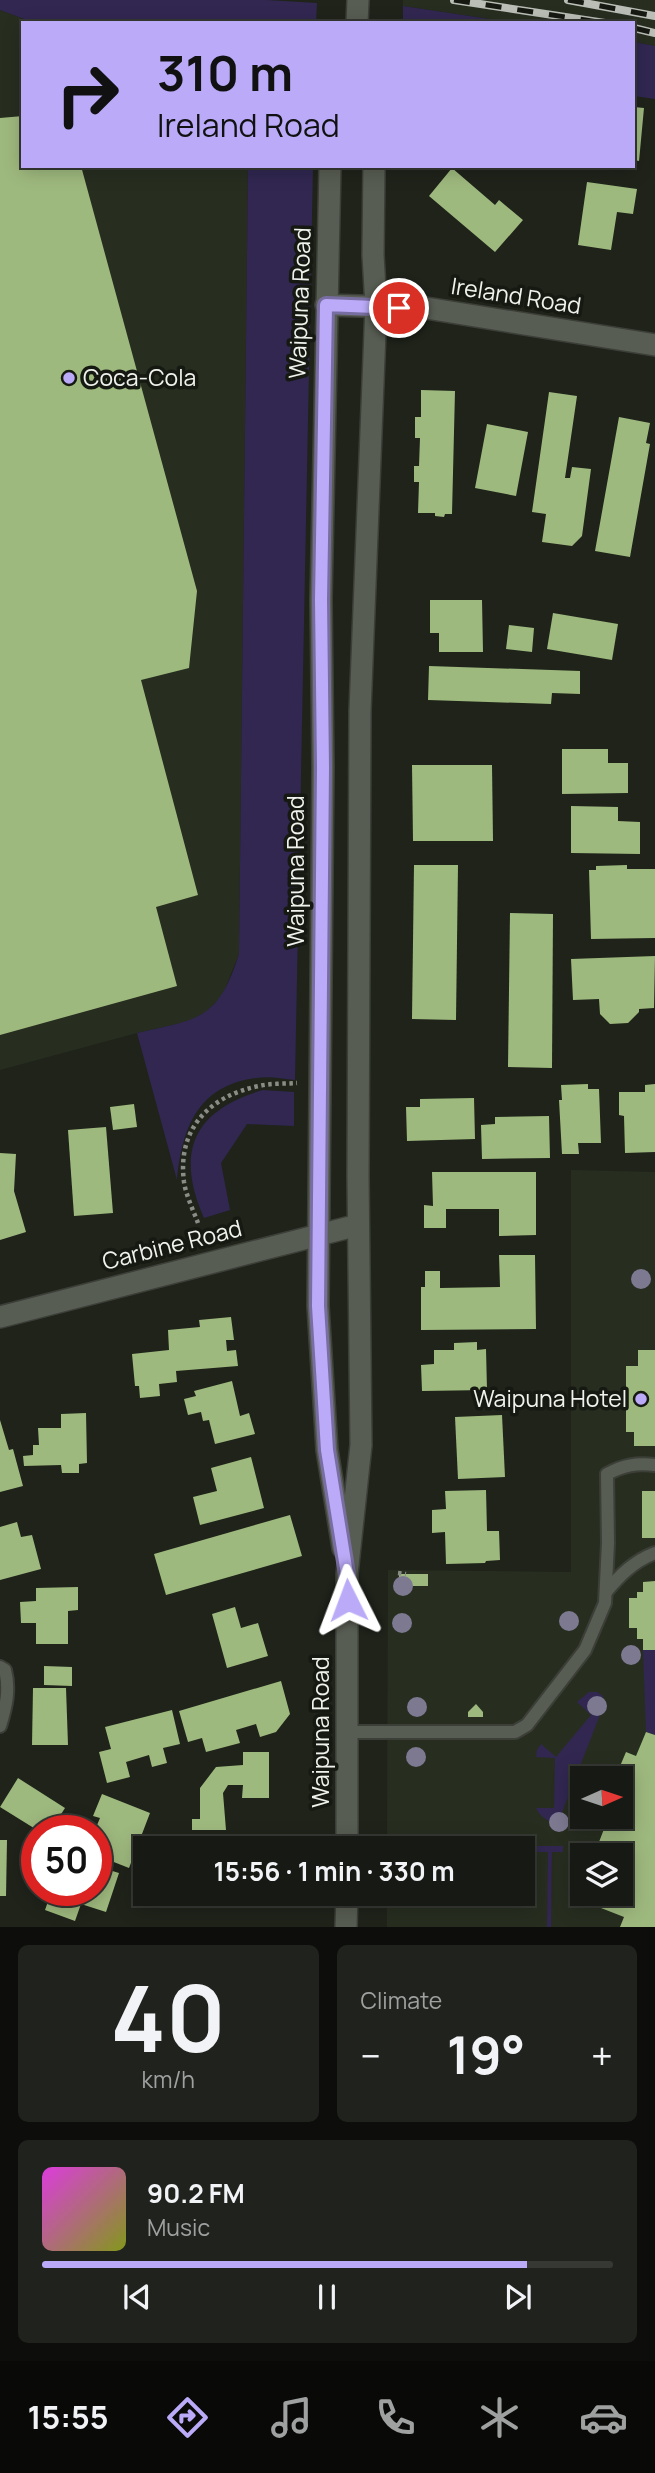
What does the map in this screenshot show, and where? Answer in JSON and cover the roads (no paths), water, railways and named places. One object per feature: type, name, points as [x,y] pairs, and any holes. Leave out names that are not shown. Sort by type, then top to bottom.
[{"type":"main road","points":[[357,21],[358,0]]},
{"type":"main road","name":"Waipuna Road","points":[[330,168],[321,600],[323,767],[317,1235],[318,1306],[327,1450],[347,1574]]},
{"type":"main road","name":"Waipuna Road","points":[[347,1836],[347,1574],[362,1445],[358,1225],[359,770],[376,306],[373,255],[374,168]]},
{"type":"main road","name":"Ireland Road","points":[[326,305],[426,308],[655,345]]},
{"type":"main road","points":[[323,767],[359,770]]},
{"type":"main road","name":"Carbine Road","points":[[0,1317],[358,1225]]},
{"type":"main road","points":[[346,1927],[347,1906]]},
{"type":"lane","points":[[348,1732],[515,1732],[527,1725],[585,1650],[605,1603],[607,1474],[622,1466],[638,1463],[655,1465]]},
{"type":"lane","points":[[606,1592],[635,1562],[655,1553]]},
{"type":"lane","points":[[0,1667],[5,1670],[8,1683],[0,1726]]},
{"type":"railway","points":[[454,0],[592,21]]},
{"type":"railway","points":[[568,0],[655,16]]},
{"type":"railway","points":[[635,28],[655,33]]},
{"type":"place","name":"Coca-Cola","points":[[69,378]]},
{"type":"place","name":"Waipuna Hotel","points":[[641,1399]]}]
